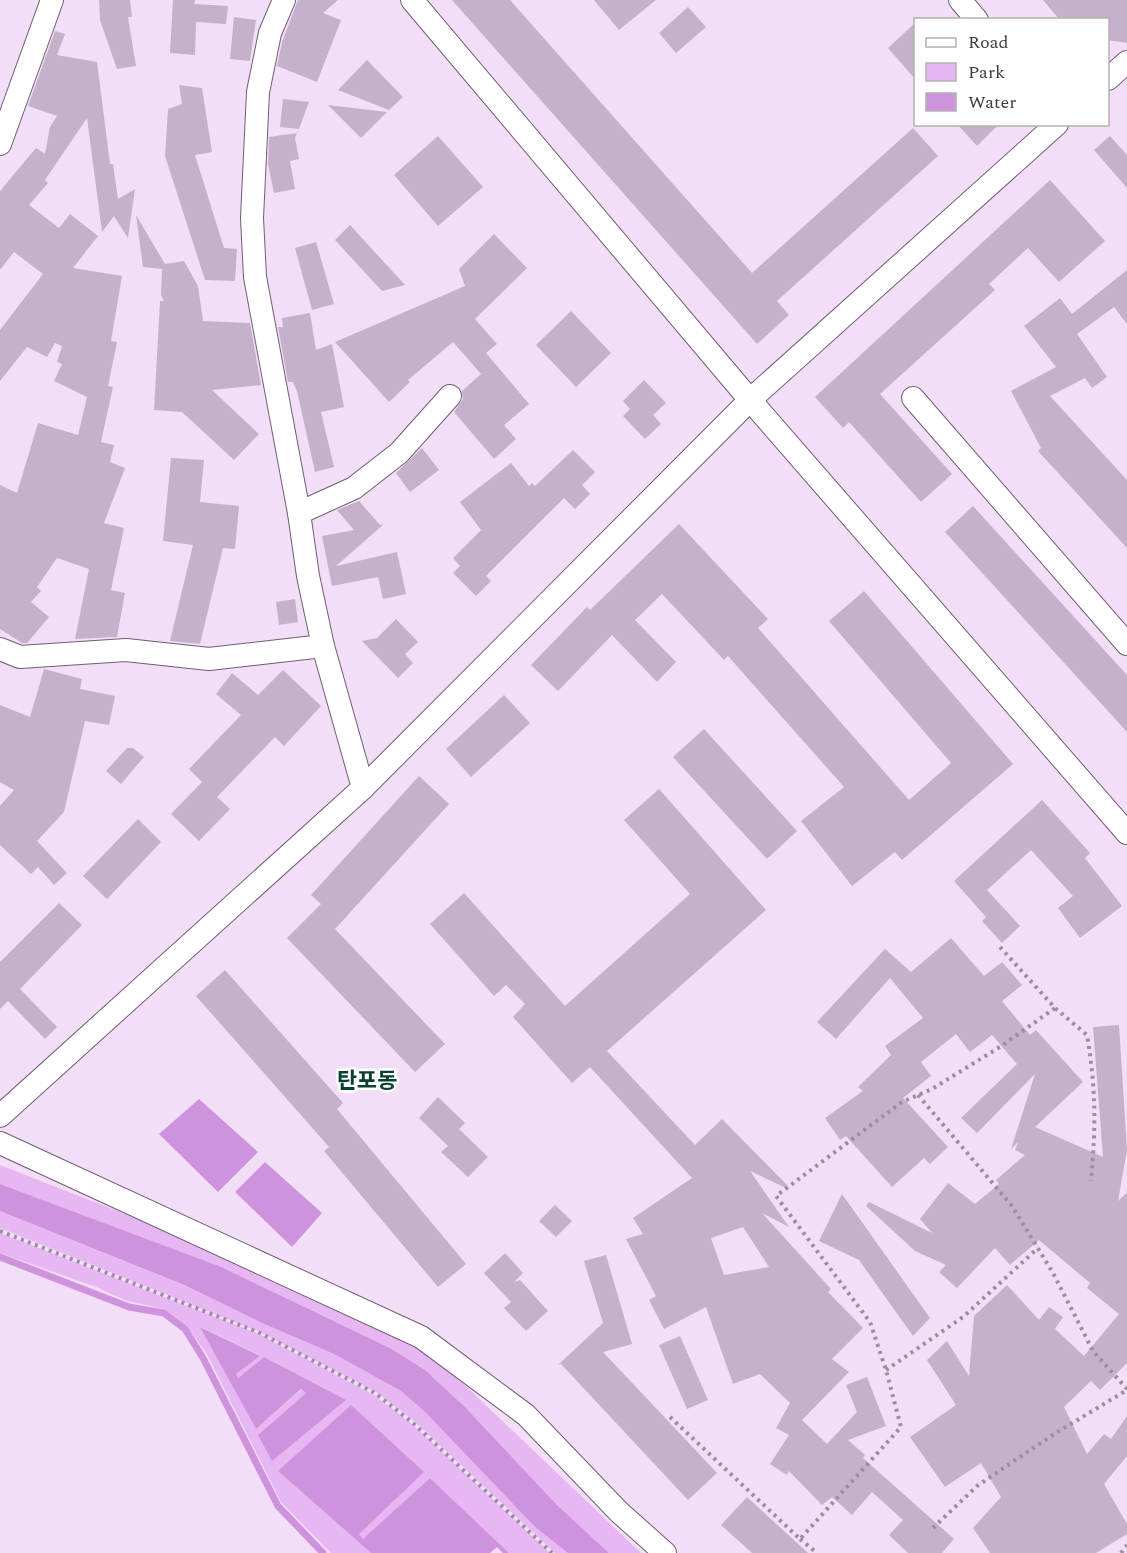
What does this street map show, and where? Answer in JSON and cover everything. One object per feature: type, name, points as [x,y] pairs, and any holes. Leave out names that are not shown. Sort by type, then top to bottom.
[{"type":"street","points":[[0,144],[52,0]]},
{"type":"street","points":[[284,0],[270,33],[258,92],[252,218],[255,277],[299,513],[308,576],[323,646],[363,788]]},
{"type":"street","points":[[412,0],[750,400],[1127,833]]},
{"type":"street","points":[[960,0],[975,18]]},
{"type":"street","points":[[1109,77],[1127,62]]},
{"type":"street","points":[[0,1116],[363,788],[750,400],[1055,126]]},
{"type":"street","points":[[299,513],[354,488],[399,453],[450,396]]},
{"type":"street","points":[[914,398],[1127,644]]},
{"type":"street","points":[[0,649],[20,657],[126,650],[209,659],[323,646]]},
{"type":"street","points":[[0,1143],[421,1336],[526,1415],[619,1512],[665,1553]]},
{"type":"path","points":[[1000,947],[1055,1008],[1087,1035],[1094,1073],[1096,1126],[1091,1181]]},
{"type":"path","points":[[800,1539],[901,1427],[870,1322],[776,1196],[903,1102],[1003,1045],[1055,1008]]},
{"type":"path","points":[[918,1095],[1012,1206],[1038,1248],[1093,1351],[1127,1390],[1051,1436],[977,1486],[933,1528]]},
{"type":"path","points":[[0,1231],[260,1333],[375,1394],[412,1423],[552,1553]]},
{"type":"path","points":[[886,1370],[963,1317],[1038,1248]]},
{"type":"path","points":[[670,1417],[817,1553]]},
{"type":"path","points":[[1121,1553],[1127,1545]]},
{"type":"green space","points":[[0,1165],[171,1232],[432,1354],[641,1553],[609,1553],[556,1504],[466,1408],[425,1370],[390,1348],[219,1266],[0,1184]]},
{"type":"green space","points":[[0,1211],[182,1284],[262,1323],[334,1354],[401,1391],[425,1412],[535,1527],[568,1553],[555,1553],[414,1421],[376,1392],[260,1332],[0,1228]]},
{"type":"green space","points":[[0,1233],[259,1334],[374,1395],[412,1424],[550,1553],[509,1553],[430,1478],[364,1539],[278,1471],[371,1553],[331,1553],[281,1502],[207,1354],[187,1326],[165,1309],[127,1301],[96,1287],[0,1253]],"holes":[[[201,1327],[259,1355],[235,1375],[238,1378],[264,1357],[345,1400],[258,1435],[306,1393],[302,1389],[256,1429]]]},
{"type":"water","points":[[199,1099],[258,1152],[218,1192],[159,1134]]},
{"type":"water","points":[[265,1162],[322,1213],[292,1247],[235,1192]]},
{"type":"water","points":[[0,1184],[219,1266],[390,1348],[425,1370],[466,1408],[556,1504],[609,1553],[568,1553],[535,1527],[425,1412],[401,1391],[334,1354],[262,1323],[182,1284],[0,1211]]},
{"type":"water","points":[[200,1327],[260,1356],[236,1374],[238,1378],[264,1357],[346,1400],[272,1461],[258,1435],[306,1393],[301,1389],[256,1429]]},
{"type":"water","points":[[351,1405],[424,1472],[359,1534],[363,1539],[430,1478],[509,1553],[503,1553],[497,1547],[490,1553],[371,1553],[278,1471]]},
{"type":"building","points":[[99,0],[130,0],[132,17],[128,17],[136,66],[117,69],[100,20]]},
{"type":"building","points":[[173,0],[195,0],[194,4],[228,6],[226,24],[196,22],[195,55],[170,53]]},
{"type":"building","points":[[298,0],[338,0],[323,13],[341,20],[317,82],[277,66],[282,42]]},
{"type":"building","points":[[452,0],[510,0],[752,273],[913,128],[938,156],[777,301],[789,315],[757,344]]},
{"type":"building","points":[[594,0],[656,0],[619,30]]},
{"type":"building","points":[[1043,0],[1127,0],[1127,43],[1109,40],[1109,18],[1058,18]]},
{"type":"building","points":[[688,7],[706,27],[676,53],[659,33]]},
{"type":"building","points":[[234,17],[256,20],[250,61],[230,59]]},
{"type":"building","points":[[914,24],[914,78],[888,48]]},
{"type":"building","points":[[55,31],[65,34],[57,55],[97,62],[110,164],[113,164],[118,199],[135,189],[128,238],[114,216],[102,232],[87,118],[45,180],[48,183],[29,205],[59,228],[70,214],[98,236],[73,268],[122,276],[111,341],[117,342],[108,386],[113,387],[101,442],[114,445],[110,462],[125,468],[104,523],[124,528],[111,590],[125,593],[117,637],[75,639],[89,569],[57,558],[37,587],[41,591],[31,602],[49,617],[27,643],[22,643],[0,629],[0,485],[17,493],[38,423],[78,435],[87,397],[54,381],[62,364],[57,362],[62,346],[55,343],[47,357],[27,347],[0,381],[0,330],[43,274],[14,252],[0,270],[0,191],[36,148],[45,154],[50,127],[57,116],[28,106]]},
{"type":"building","points":[[367,60],[403,97],[389,110],[338,90]]},
{"type":"building","points":[[179,85],[202,88],[212,152],[195,155],[224,248],[237,249],[235,281],[205,280],[165,156],[168,109],[182,104]]},
{"type":"building","points":[[283,99],[309,102],[299,129],[280,127]]},
{"type":"building","points":[[328,105],[387,112],[361,138]]},
{"type":"building","points":[[959,126],[997,126],[977,146]]},
{"type":"building","points":[[297,133],[295,138],[299,159],[290,161],[295,189],[274,193],[268,164],[269,137]]},
{"type":"building","points":[[438,136],[483,187],[438,226],[394,175]]},
{"type":"building","points":[[1110,136],[1127,155],[1127,188],[1094,150]]},
{"type":"building","points":[[1050,180],[1105,241],[1059,282],[1028,248],[989,284],[995,290],[880,394],[952,474],[921,502],[849,422],[843,428],[815,397]]},
{"type":"building","points":[[136,215],[165,264],[184,261],[198,286],[203,321],[250,323],[261,385],[212,390],[259,434],[234,460],[182,412],[154,410],[160,301],[164,301],[161,295],[162,269],[143,267]]},
{"type":"building","points":[[350,225],[405,285],[382,291],[335,240]]},
{"type":"building","points":[[494,234],[527,268],[475,319],[497,344],[486,353],[529,404],[504,425],[516,439],[494,459],[454,412],[463,399],[462,391],[481,374],[453,342],[408,380],[410,382],[389,402],[335,342],[465,286],[459,269]]},
{"type":"building","points":[[316,242],[334,304],[312,310],[295,248]]},
{"type":"building","points":[[1127,270],[1127,324],[1114,307],[1077,334],[1107,377],[1092,388],[1085,378],[1050,396],[1127,480],[1127,548],[1038,451],[1041,448],[1011,391],[1056,367],[1024,326],[1060,298],[1072,314]]},
{"type":"building","points":[[571,311],[611,353],[576,387],[536,345]]},
{"type":"building","points":[[310,313],[316,350],[332,344],[344,407],[321,412],[334,467],[315,472],[297,391],[293,382],[288,382],[278,327],[283,327],[282,318]]},
{"type":"building","points":[[644,380],[666,403],[653,415],[661,424],[645,439],[623,416],[630,409],[623,401]]},
{"type":"building","points":[[422,448],[439,470],[410,492],[396,473]]},
{"type":"building","points":[[573,450],[595,472],[582,485],[590,494],[575,509],[564,498],[486,576],[491,581],[476,596],[453,573],[460,566],[453,558],[481,530],[460,502],[511,463],[529,486],[532,483],[535,486]]},
{"type":"building","points":[[171,458],[204,460],[200,502],[239,506],[235,549],[223,548],[200,644],[170,641],[193,545],[163,541]]},
{"type":"building","points":[[359,501],[380,525],[384,524],[336,566],[397,552],[406,594],[383,599],[378,577],[332,586],[322,536],[354,530],[337,510]]},
{"type":"building","points":[[973,506],[1127,675],[1127,732],[945,532]]},
{"type":"building","points":[[679,524],[768,619],[758,628],[909,800],[951,763],[829,621],[864,591],[1013,764],[902,860],[895,852],[852,886],[801,821],[844,787],[728,656],[724,660],[662,594],[635,620],[676,662],[657,682],[612,635],[558,691],[531,665],[587,607],[590,610]]},
{"type":"building","points":[[295,599],[298,622],[279,625],[276,602]]},
{"type":"building","points":[[396,619],[418,642],[405,654],[413,663],[398,678],[362,641],[377,638]]},
{"type":"building","points":[[44,669],[82,679],[80,689],[115,696],[109,725],[85,721],[64,812],[37,841],[67,873],[54,885],[38,867],[31,874],[0,845],[0,806],[14,790],[0,782],[0,705],[30,717]]},
{"type":"building","points":[[283,670],[321,706],[284,746],[275,737],[217,797],[230,809],[199,841],[171,814],[202,782],[189,769],[241,715],[216,694],[232,673],[258,695]]},
{"type":"building","points":[[504,695],[530,723],[471,777],[446,749]]},
{"type":"building","points":[[704,729],[797,831],[767,859],[673,757]]},
{"type":"building","points":[[127,748],[133,748],[144,757],[121,784],[106,771]]},
{"type":"building","points":[[419,776],[449,804],[335,929],[445,1044],[415,1072],[287,938],[321,904],[311,895]]},
{"type":"building","points":[[659,789],[766,910],[607,1051],[695,1145],[722,1119],[788,1186],[786,1188],[750,1171],[789,1227],[762,1213],[831,1289],[828,1292],[863,1328],[832,1359],[849,1372],[802,1420],[827,1444],[857,1412],[846,1385],[867,1377],[886,1426],[848,1440],[865,1455],[863,1458],[954,1539],[942,1553],[908,1553],[889,1535],[903,1520],[872,1492],[852,1515],[832,1497],[822,1505],[789,1471],[787,1475],[770,1464],[789,1435],[776,1428],[790,1403],[760,1374],[733,1384],[706,1307],[664,1329],[649,1300],[656,1296],[626,1239],[643,1234],[633,1218],[692,1178],[590,1067],[572,1083],[513,1017],[525,1004],[506,985],[494,996],[430,924],[464,893],[565,1006],[690,894],[624,820]],"holes":[[[743,1227],[769,1267],[724,1275],[711,1238]]]},
{"type":"building","points":[[1042,800],[1090,853],[1085,858],[1122,906],[1080,938],[1058,908],[1073,896],[1031,850],[987,890],[1020,926],[1002,943],[982,921],[986,917],[954,881]]},
{"type":"building","points":[[138,819],[161,842],[107,899],[83,876]]},
{"type":"building","points":[[59,903],[82,925],[20,989],[57,1027],[45,1039],[8,1001],[0,1009],[0,962]]},
{"type":"building","points":[[951,938],[984,976],[1002,962],[1022,985],[1002,1001],[1030,1035],[1036,1030],[1083,1082],[1035,1127],[1103,1157],[1093,1027],[1119,1025],[1127,1150],[1118,1201],[1127,1193],[1127,1363],[1100,1390],[1091,1381],[1064,1407],[1087,1454],[1104,1434],[1111,1439],[1127,1416],[1127,1456],[1104,1484],[1127,1524],[1127,1534],[1096,1553],[990,1553],[973,1528],[1001,1497],[981,1463],[945,1487],[910,1437],[956,1405],[927,1360],[947,1341],[969,1376],[974,1316],[1007,1285],[1039,1320],[1049,1307],[1063,1317],[1055,1329],[1084,1356],[1119,1314],[1087,1288],[1090,1283],[1039,1240],[1010,1265],[995,1248],[957,1288],[939,1272],[946,1265],[915,1251],[866,1206],[869,1202],[932,1233],[920,1219],[948,1183],[975,1204],[999,1184],[996,1180],[1025,1155],[1015,1150],[1018,1142],[1011,1149],[1035,1074],[977,1133],[961,1118],[1017,1064],[992,1035],[970,1052],[956,1034],[921,1062],[931,1076],[903,1098],[948,1147],[930,1164],[924,1158],[892,1187],[846,1136],[840,1140],[825,1118],[863,1091],[858,1087],[891,1055],[885,1046],[923,1018],[890,978],[836,1039],[817,1022],[885,949],[911,972]]},
{"type":"building","points":[[225,970],[343,1103],[337,1109],[466,1264],[438,1287],[324,1151],[329,1147],[196,996]]},
{"type":"building","points":[[438,1097],[465,1123],[459,1129],[488,1157],[468,1177],[441,1152],[448,1146],[419,1118]]},
{"type":"building","points":[[842,1194],[930,1318],[913,1336],[859,1260],[819,1241]]},
{"type":"building","points":[[555,1205],[572,1221],[556,1237],[539,1221]]},
{"type":"building","points":[[505,1253],[523,1273],[514,1282],[520,1280],[548,1311],[526,1331],[504,1308],[511,1302],[484,1273]]},
{"type":"building","points":[[606,1255],[632,1344],[603,1352],[717,1473],[688,1500],[561,1364],[558,1365],[603,1323],[584,1261]]},
{"type":"building","points":[[680,1336],[708,1400],[687,1409],[659,1345]]},
{"type":"building","points":[[747,1497],[808,1553],[752,1553],[721,1525]]},
{"type":"waterway","points":[[0,1257],[129,1307],[164,1313],[185,1329],[203,1358],[278,1506],[323,1553]]},
{"type":"district","name":"탄포동","points":[[367,1081]]}]
